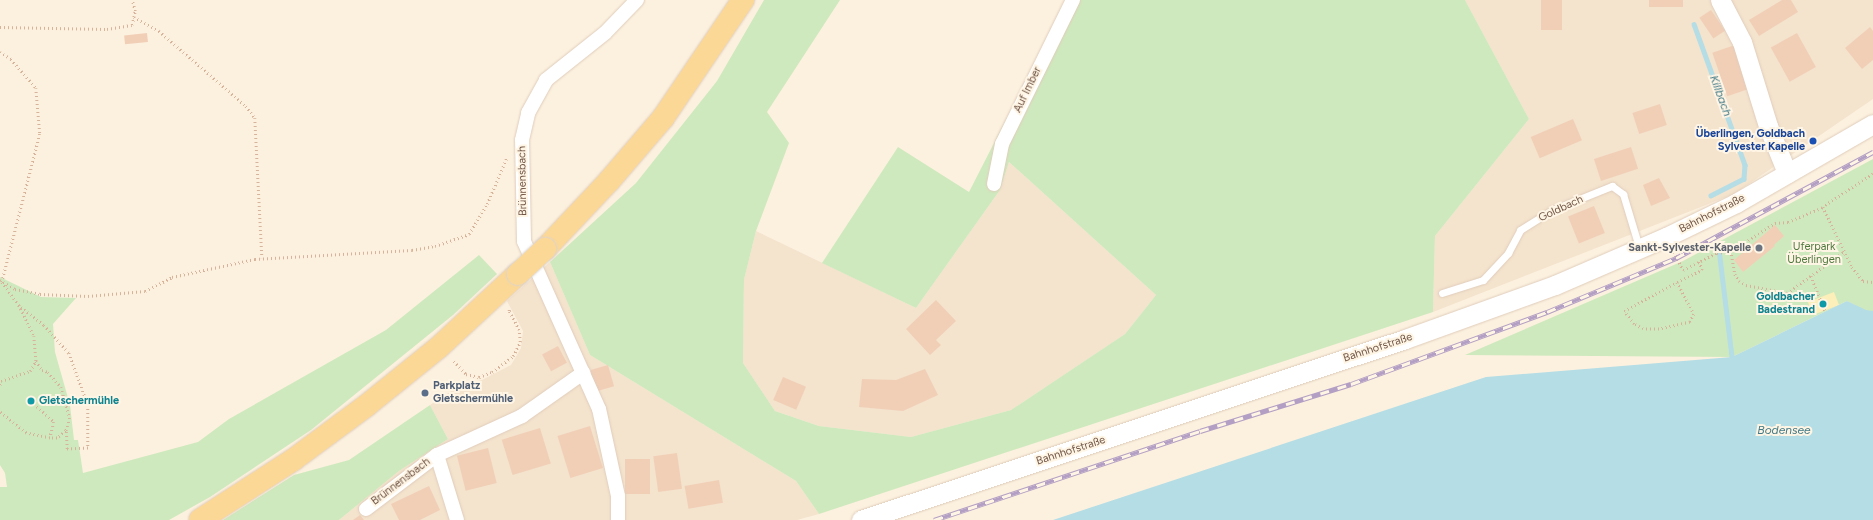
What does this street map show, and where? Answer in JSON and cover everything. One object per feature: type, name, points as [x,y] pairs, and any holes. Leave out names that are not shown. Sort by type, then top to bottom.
[{"type":"main road","points":[[200,520],[293,460],[366,406],[438,348],[518,274],[609,182],[663,118],[742,0]]},
{"type":"street","name":"Brünnensbach","points":[[618,520],[618,496],[600,409],[524,241],[522,140],[528,113],[546,80],[605,33],[637,0]]},
{"type":"street","name":"Auf Imber","points":[[994,184],[1002,144],[1073,0]]},
{"type":"street","points":[[1720,0],[1742,42],[1768,126],[1787,173]]},
{"type":"street","name":"Bahnhofstraße","points":[[861,520],[1405,340],[1555,285],[1640,249],[1736,203],[1873,124]]},
{"type":"street","name":"Brünnensbach","points":[[366,509],[437,455],[522,416],[583,373]]},
{"type":"street","name":"Brünnensbach","points":[[437,455],[457,520]]},
{"type":"lane","name":"Goldbach","points":[[1442,293],[1483,280],[1508,253],[1520,230],[1526,226],[1552,210],[1612,186],[1623,194],[1633,220],[1640,249]]},
{"type":"path","points":[[0,27],[108,29],[132,26],[134,17],[132,0]]},
{"type":"path","points":[[134,17],[159,31],[246,106],[255,118],[262,258]]},
{"type":"path","points":[[0,52],[11,59],[36,88],[40,134],[1,281]]},
{"type":"path","points":[[1,281],[15,289],[40,294],[88,296],[145,291],[172,277],[262,258],[412,250],[434,246],[469,234],[487,204],[507,158],[516,142],[522,140]]},
{"type":"path","points":[[1675,255],[1683,270],[1717,253],[1731,251],[1775,223],[1788,222],[1823,207],[1873,174]]},
{"type":"path","points":[[1823,207],[1845,251],[1863,281],[1873,282]]},
{"type":"path","points":[[1731,251],[1735,274],[1746,286],[1787,293],[1845,251]]},
{"type":"path","points":[[1677,282],[1694,314],[1690,322],[1659,329],[1643,329],[1634,324],[1624,311],[1677,282],[1702,270],[1699,262]]},
{"type":"path","points":[[1811,276],[1825,310]]},
{"type":"path","points":[[1,281],[19,305],[34,336],[36,361],[42,370],[48,372],[61,387],[70,418],[66,431],[67,450],[88,448],[88,405],[69,354],[44,324],[19,305]]},
{"type":"path","points":[[454,361],[466,374],[479,377],[492,372],[513,356],[520,342],[519,330],[509,311],[510,303]]},
{"type":"path","points":[[0,385],[1,381],[30,371],[36,361]]},
{"type":"path","points":[[31,401],[54,422],[50,438]]},
{"type":"path","points":[[0,412],[26,433],[57,438],[66,431]]},
{"type":"shaded area","points":[[1465,0],[1873,0],[1873,99],[1734,194],[1433,312],[1435,236],[1529,119]]},
{"type":"shaded area","points":[[1009,162],[1156,295],[1125,334],[1011,410],[911,437],[819,426],[775,411],[743,363],[744,280],[756,231],[916,308],[1000,190]]},
{"type":"shaded area","points":[[550,262],[590,355],[796,481],[819,514],[797,520],[339,520],[399,471],[448,439],[430,405],[459,386],[482,380],[511,365],[521,348],[523,331],[507,301]]},
{"type":"green space","points":[[764,0],[840,0],[767,112],[789,143],[756,231],[744,280],[743,363],[775,411],[819,426],[911,437],[1011,410],[1125,334],[1156,295],[1009,162],[1000,190],[916,308],[822,263],[898,147],[969,192],[1067,0],[1465,0],[1529,119],[1435,236],[1433,312],[819,514],[796,481],[590,355],[550,262],[636,183],[717,81]]},
{"type":"green space","name":"Uferpark Überlingen","points":[[1873,159],[1873,311],[1866,311],[1847,301],[1732,357],[1465,355],[1683,261]]},
{"type":"green space","points":[[479,255],[497,274],[453,315],[311,430],[210,497],[169,520],[0,520],[0,487],[7,487],[5,473],[0,465],[0,277],[41,297],[76,298],[53,324],[55,352],[70,405],[74,440],[78,440],[83,473],[198,442],[229,419],[386,330]]},
{"type":"green space","points":[[430,405],[448,439],[399,471],[339,520],[223,520],[294,475],[349,460]]},
{"type":"sand","name":"Goldbacher Badestrand","points":[[1834,292],[1839,305],[1813,315],[1808,302]]},
{"type":"water","name":"Bodensee","points":[[1847,301],[1866,310],[1873,311],[1873,520],[1053,520],[1486,377],[1732,357]]},
{"type":"building","points":[[1541,0],[1562,0],[1562,30],[1541,30]]},
{"type":"building","points":[[1649,0],[1683,0],[1683,7],[1649,7]]},
{"type":"building","points":[[1782,0],[1791,0],[1798,12],[1759,36],[1749,20]]},
{"type":"building","points":[[1711,10],[1725,31],[1713,39],[1699,18]]},
{"type":"building","points":[[1870,27],[1873,31],[1873,60],[1862,69],[1845,48]]},
{"type":"building","points":[[147,33],[148,42],[125,44],[124,35]]},
{"type":"building","points":[[1797,33],[1816,67],[1790,82],[1771,48]]},
{"type":"building","points":[[1735,45],[1750,88],[1727,96],[1712,53]]},
{"type":"building","points":[[1660,104],[1667,125],[1639,134],[1632,113]]},
{"type":"building","points":[[1573,119],[1582,140],[1540,158],[1531,137]]},
{"type":"building","points":[[1631,147],[1638,169],[1601,181],[1594,159]]},
{"type":"building","points":[[1659,178],[1670,198],[1651,206],[1643,185]]},
{"type":"building","points":[[1594,206],[1605,233],[1579,243],[1568,216]]},
{"type":"building","name":"Sankt-Sylvester-Kapelle","points":[[1775,225],[1784,236],[1774,245],[1775,246],[1743,272],[1734,260]]},
{"type":"building","points":[[936,300],[956,321],[936,340],[941,345],[930,355],[906,329]]},
{"type":"building","points":[[558,346],[567,363],[551,371],[542,354]]},
{"type":"building","points":[[608,365],[614,386],[596,391],[590,370]]},
{"type":"building","points":[[925,369],[938,395],[903,411],[859,407],[862,379],[896,380]]},
{"type":"building","points":[[783,377],[806,387],[796,410],[773,400]]},
{"type":"building","points":[[590,426],[603,468],[570,478],[557,436]]},
{"type":"building","points":[[540,428],[551,463],[513,475],[502,440]]},
{"type":"building","points":[[488,448],[497,483],[466,491],[457,456]]},
{"type":"building","points":[[677,453],[682,489],[658,492],[653,456]]},
{"type":"building","points":[[625,459],[650,459],[650,494],[625,494]]},
{"type":"building","points":[[719,480],[723,503],[689,509],[685,486]]},
{"type":"building","points":[[429,486],[440,510],[420,520],[399,520],[391,504]]},
{"type":"building","points":[[360,515],[364,520],[353,520]]},
{"type":"waterway","name":"Killbach","points":[[1694,24],[1745,165],[1744,179],[1711,196]]},
{"type":"waterway","name":"Killbach","points":[[1719,249],[1732,357]]},
{"type":"railway","points":[[934,520],[1200,431],[1351,384],[1547,312],[1676,258],[1873,152]]},
{"type":"place","name":"Überlingen, Goldbach Sylvester Kapelle","points":[[1813,141]]},
{"type":"place","name":"Sankt-Sylvester-Kapelle","points":[[1759,248]]},
{"type":"place","name":"Goldbacher Badestrand","points":[[1823,304]]},
{"type":"place","name":"Parkplatz Gletschermühle","points":[[425,393]]},
{"type":"place","name":"Gletschermühle","points":[[31,401]]}]
